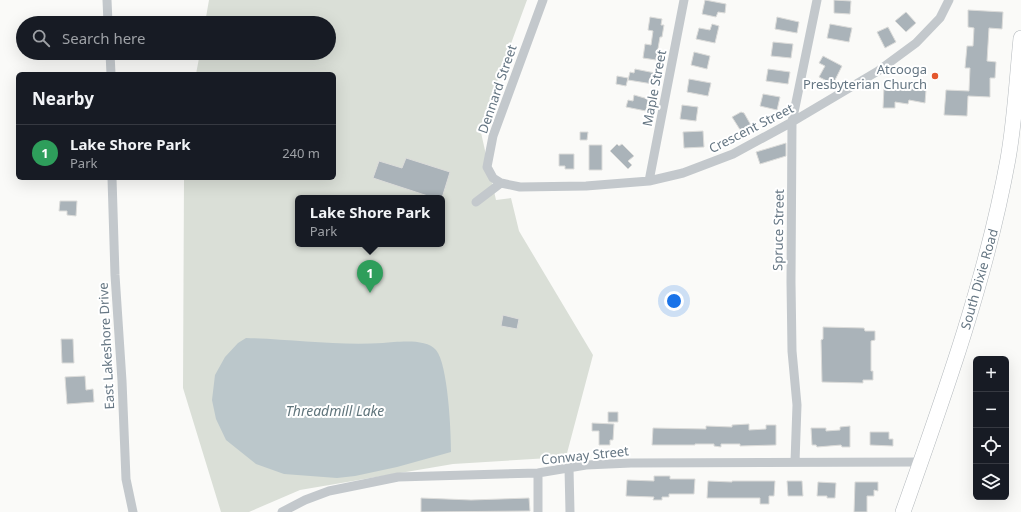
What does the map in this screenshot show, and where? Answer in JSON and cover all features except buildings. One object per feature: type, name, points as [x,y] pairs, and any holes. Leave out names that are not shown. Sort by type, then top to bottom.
[{"type":"main road","name":"South Dixie Road","points":[[903,512],[950,378],[990,245],[1008,156],[1021,38]]},
{"type":"street","points":[[107,0],[108,16]]},
{"type":"street","name":"Dennard Street","points":[[501,184],[493,178],[487,167],[493,136],[543,0]]},
{"type":"street","name":"Maple Street","points":[[649,181],[684,0]]},
{"type":"street","name":"Spruce Street","points":[[795,462],[797,405],[792,351],[792,122],[817,0]]},
{"type":"street","name":"Crescent Street","points":[[501,184],[520,187],[571,186],[649,181],[682,173],[733,154],[792,122],[878,71],[916,44],[940,18],[949,0]]},
{"type":"street","points":[[110,60],[111,72]]},
{"type":"street","name":"East Lakeshore Drive","points":[[112,180],[126,479],[133,512]]},
{"type":"street","points":[[476,202],[501,184]]},
{"type":"street","name":"Conway Street","points":[[282,512],[305,500],[328,491],[398,478],[538,473],[603,464],[631,463],[921,462]]},
{"type":"street","points":[[569,468],[570,512]]},
{"type":"street","points":[[538,473],[538,512]]},
{"type":"shaded area","points":[[209,0],[527,0],[480,128],[496,200],[511,198],[519,231],[593,355],[566,457],[453,464],[300,490],[249,512],[221,512],[183,388],[184,180],[336,180],[336,72],[196,72],[199,60],[336,60],[336,16],[206,16]]},
{"type":"water","name":"Threadmill Lake","points":[[246,338],[349,344],[419,342],[431,346],[436,350],[440,358],[446,383],[451,452],[397,467],[355,476],[337,478],[284,474],[256,464],[226,440],[216,419],[212,400],[215,375],[225,357],[238,343]]},
{"type":"place","name":"Atcooga Presbyterian Church","points":[[935,76]]},
{"type":"place","name":"Lake Shore Park","points":[[370,293]]}]
